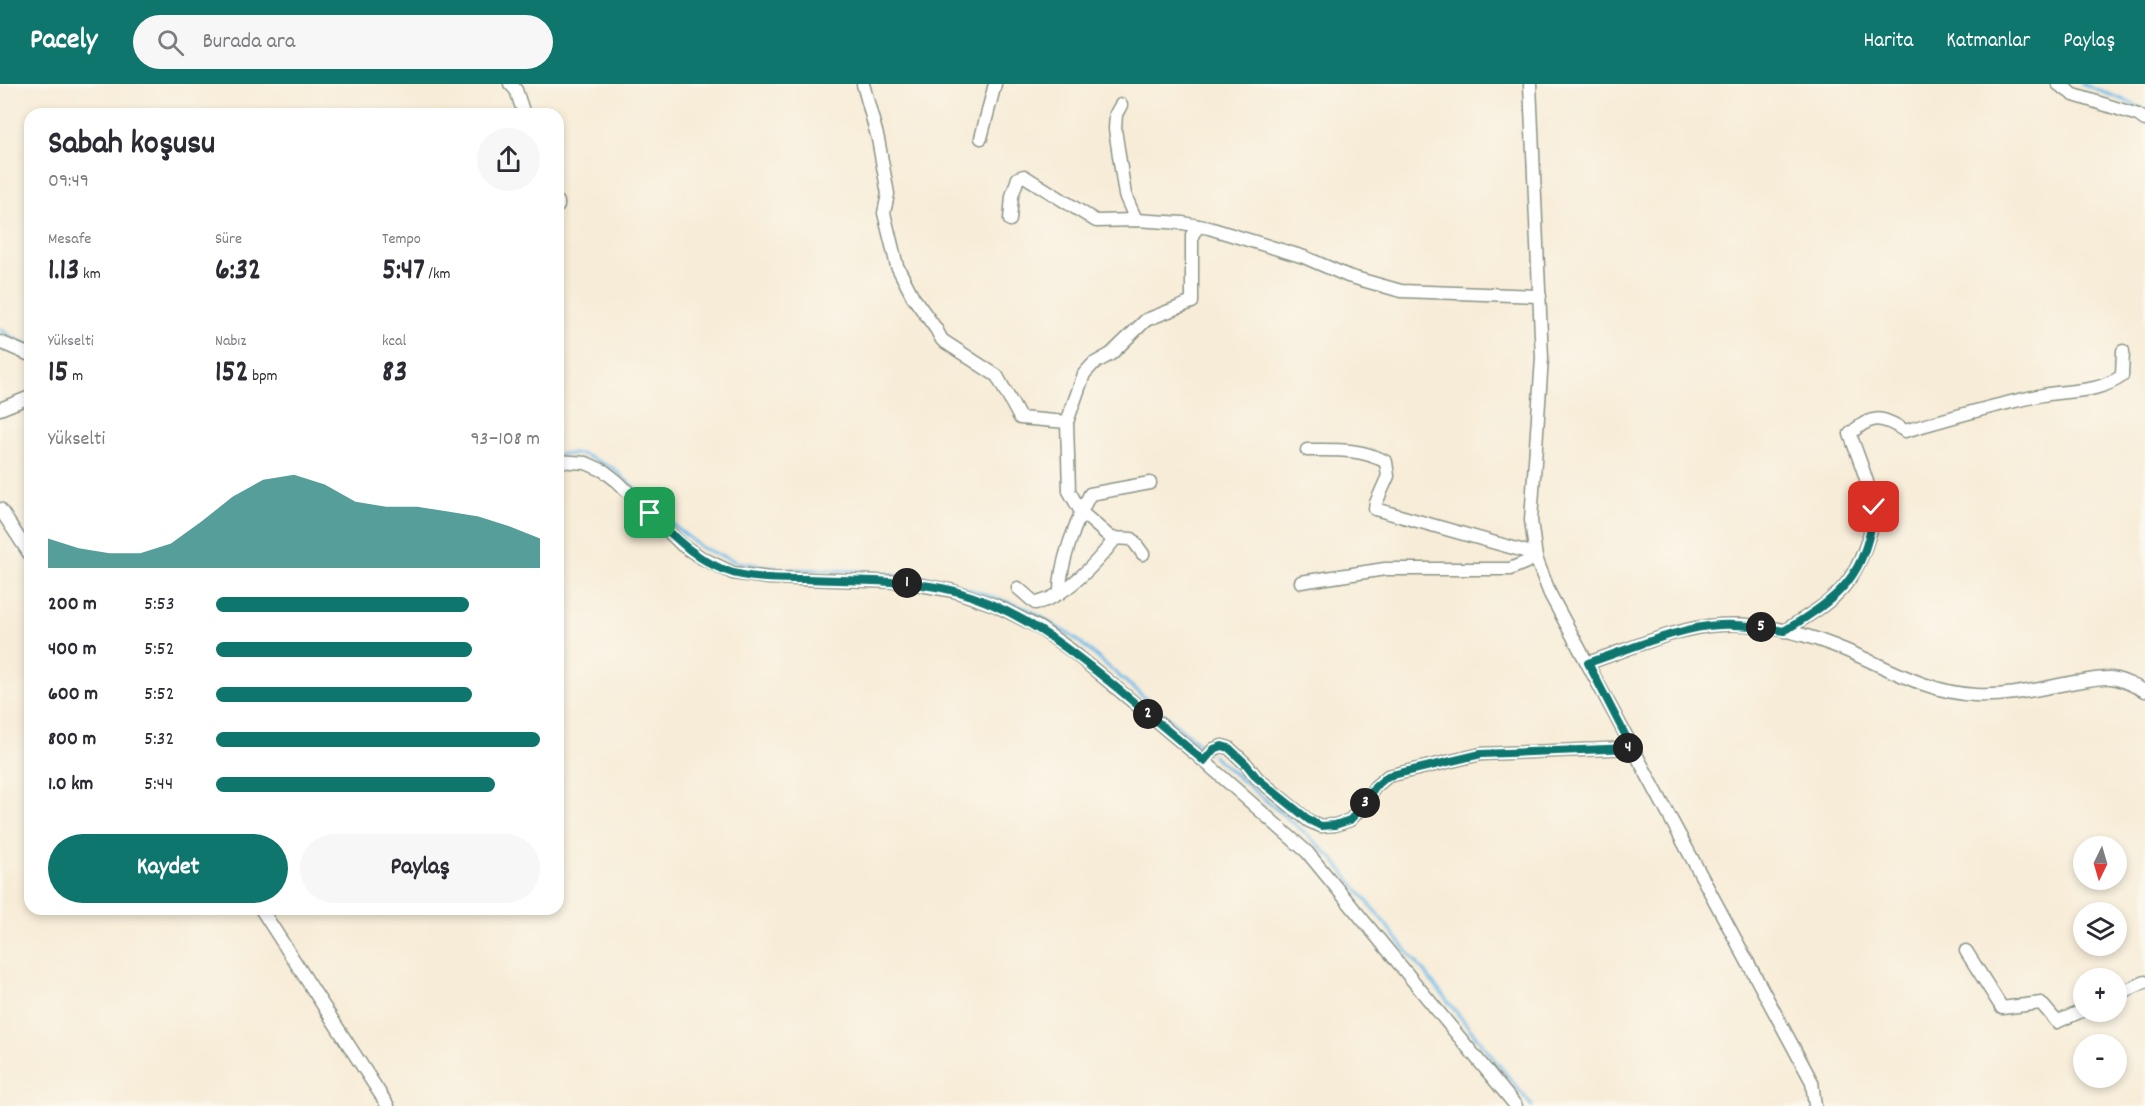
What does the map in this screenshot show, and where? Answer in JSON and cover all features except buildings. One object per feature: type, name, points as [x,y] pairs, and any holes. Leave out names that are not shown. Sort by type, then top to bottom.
[{"type":"street","points":[[510,84],[516,90],[522,108]]},
{"type":"street","points":[[863,84],[878,139],[888,194],[884,213],[897,266],[913,297],[942,340],[997,376],[1020,418],[1067,423]]},
{"type":"street","points":[[981,138],[995,84]]},
{"type":"street","points":[[1530,84],[1542,358],[1532,520],[1535,556],[1550,594],[1812,1082],[1815,1106]]},
{"type":"street","points":[[2058,84],[2074,95],[2138,115],[2145,120]]},
{"type":"street","points":[[1122,105],[1116,114],[1115,129],[1125,195],[1136,220]]},
{"type":"street","points":[[1010,220],[1012,196],[1018,178],[1024,176],[1096,221],[1136,220],[1199,226],[1304,257],[1348,276],[1401,291],[1539,296]]},
{"type":"street","points":[[1143,554],[1132,539],[1111,538],[1081,512],[1069,492],[1067,423],[1084,374],[1093,364],[1111,354],[1146,320],[1192,302],[1192,235],[1199,226]]},
{"type":"street","points":[[0,342],[24,352]]},
{"type":"street","points":[[1784,631],[1819,610],[1843,590],[1860,565],[1872,528],[1874,507],[1850,434],[1862,423],[1877,418],[1892,422],[1905,430],[2044,395],[2093,389],[2122,376],[2123,351]]},
{"type":"street","points":[[0,409],[24,399]]},
{"type":"street","points":[[1307,450],[1350,450],[1374,455],[1386,462],[1388,476],[1375,509],[1535,556]]},
{"type":"street","points":[[564,461],[586,463],[604,471],[682,545],[733,573],[769,579],[904,582],[954,591],[997,606],[1038,627],[1208,756],[1307,852],[1516,1106]]},
{"type":"street","points":[[1060,593],[1060,578],[1081,512],[1090,494],[1150,483]]},
{"type":"street","points":[[0,508],[24,546]]},
{"type":"street","points":[[1018,588],[1035,603],[1048,601],[1060,593],[1104,552],[1115,538]]},
{"type":"street","points":[[1301,582],[1385,569],[1510,569],[1535,556]]},
{"type":"street","points":[[1588,663],[1678,633],[1718,625],[1752,626],[1784,631],[1830,644],[1892,672],[1948,692],[1977,695],[2023,692],[2111,678],[2145,691]]},
{"type":"street","points":[[1208,756],[1222,746],[1229,748],[1257,778],[1309,820],[1321,826],[1335,825],[1350,820],[1375,787],[1388,776],[1481,754],[1632,748]]},
{"type":"street","points":[[265,915],[388,1106]]},
{"type":"street","points":[[1966,951],[2002,1008],[2041,1003],[2057,1022],[2073,1015]]},
{"type":"street","points":[[2127,990],[2145,982]]},
{"type":"waterway","points":[[2081,84],[2145,110]]},
{"type":"waterway","points":[[0,329],[24,343]]},
{"type":"waterway","points":[[564,454],[582,454],[613,468],[678,529],[702,548],[737,562],[784,569],[860,571],[938,579],[1028,609],[1076,639],[1208,752]]},
{"type":"waterway","points":[[1213,756],[1333,859],[1532,1106]]},
{"type":"route","points":[[650,513],[682,545],[733,573],[769,579],[904,582],[954,591],[997,606],[1038,627],[1072,651],[1204,761],[1214,749],[1222,746],[1229,748],[1257,778],[1309,820],[1321,826],[1335,825],[1350,820],[1375,787],[1388,776],[1481,754],[1632,748],[1588,663],[1678,633],[1718,625],[1752,626],[1784,631],[1819,610],[1843,590],[1860,565],[1872,528],[1874,507]]}]
